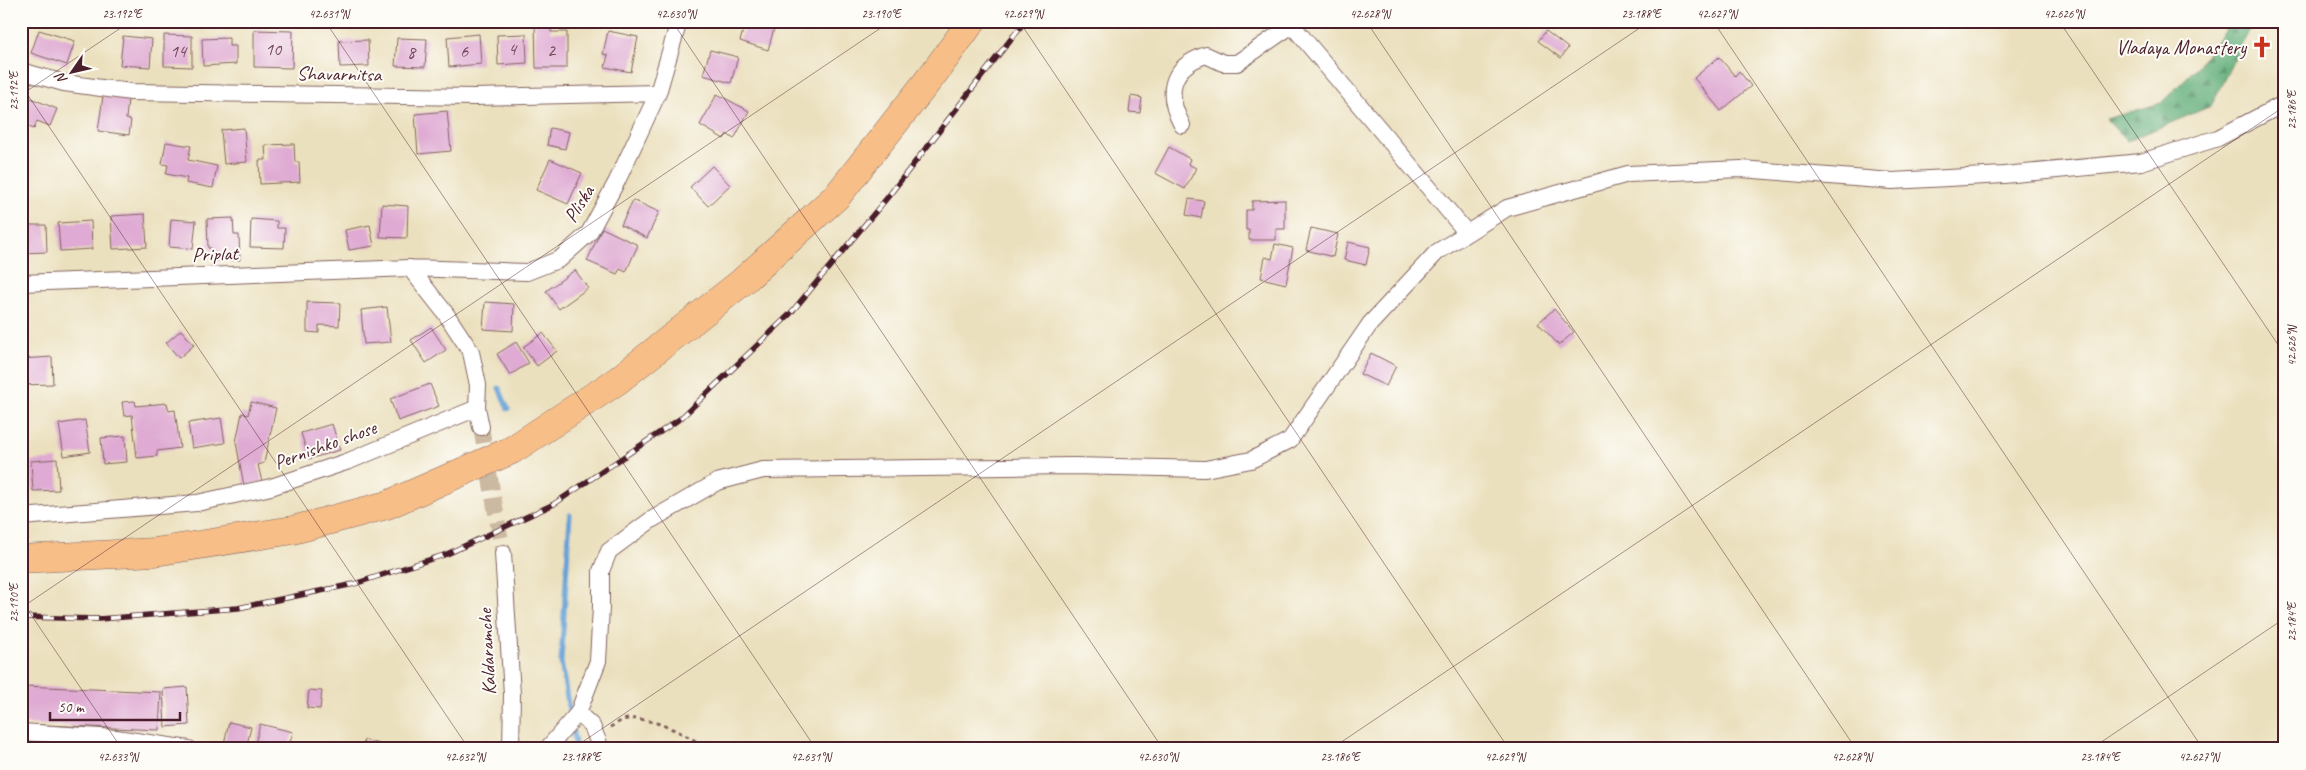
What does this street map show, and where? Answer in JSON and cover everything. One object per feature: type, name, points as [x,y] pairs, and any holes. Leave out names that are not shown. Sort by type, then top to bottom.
[{"type":"highway","points":[[21,559],[155,552],[294,530],[388,505],[512,450],[617,381],[742,282],[837,196],[972,21]]},
{"type":"street","name":"Pliska","points":[[410,268],[527,272],[560,259],[589,232],[618,181],[658,93],[679,21]]},
{"type":"street","points":[[1182,125],[1174,110],[1172,87],[1181,69],[1192,60],[1206,55],[1223,62],[1237,63],[1295,23],[1467,233]]},
{"type":"street","name":"Shavarnitsa","points":[[21,71],[64,83],[131,92],[474,97],[658,93]]},
{"type":"street","points":[[547,749],[578,713],[598,661],[602,607],[601,571],[609,551],[651,520],[717,482],[763,470],[1073,466],[1205,469],[1251,460],[1290,440],[1370,324],[1437,252],[1507,208],[1628,174],[1741,169],[1892,181],[2004,175],[2142,162],[2218,138],[2285,103]]},
{"type":"street","points":[[410,268],[446,314],[471,352],[478,385],[477,408],[481,427]]},
{"type":"street","name":"Priplat","points":[[21,284],[410,268]]},
{"type":"street","name":"Pernishko shose","points":[[21,517],[197,503],[271,487],[349,461],[477,408]]},
{"type":"street","name":"Kaldaramche","points":[[503,552],[512,694],[510,749]]},
{"type":"street","points":[[578,713],[592,726],[599,742]]},
{"type":"street","points":[[21,732],[116,738],[188,749]]},
{"type":"path","points":[[599,742],[626,719],[643,720],[670,729],[708,749]]},
{"type":"green space","points":[[2232,21],[2253,21],[2211,106],[2127,141],[2106,119],[2161,103],[2194,70]]},
{"type":"building","points":[[535,21],[551,21],[551,32],[567,32],[567,68],[536,68]]},
{"type":"building","points":[[746,21],[762,21],[775,25],[768,50],[740,41]]},
{"type":"building","points":[[39,30],[75,41],[67,65],[31,53]]},
{"type":"building","points":[[254,30],[293,31],[292,68],[254,67]]},
{"type":"building","points":[[608,31],[638,37],[631,72],[605,67],[608,55],[603,54]]},
{"type":"building","points":[[1546,31],[1568,48],[1561,58],[1538,41]]},
{"type":"building","points":[[479,34],[481,64],[449,67],[447,37]]},
{"type":"building","points":[[526,34],[527,63],[498,65],[497,35]]},
{"type":"building","points":[[164,35],[192,36],[192,67],[164,66]]},
{"type":"building","points":[[123,36],[152,39],[150,67],[120,65]]},
{"type":"building","points":[[229,38],[229,46],[236,46],[236,64],[203,66],[202,39]]},
{"type":"building","points":[[397,38],[427,39],[425,67],[395,66]]},
{"type":"building","points":[[368,40],[369,66],[340,67],[339,41]]},
{"type":"building","points":[[710,50],[738,57],[731,83],[703,75]]},
{"type":"building","points":[[1719,57],[1735,76],[1739,71],[1751,86],[1721,111],[1694,78]]},
{"type":"building","points":[[21,94],[57,109],[50,126],[37,121],[34,129],[21,124]]},
{"type":"building","points":[[717,94],[749,111],[734,139],[727,134],[724,139],[700,125]]},
{"type":"building","points":[[103,96],[128,99],[126,119],[131,120],[129,135],[98,131]]},
{"type":"building","points":[[1131,96],[1142,98],[1140,113],[1129,112]]},
{"type":"building","points":[[447,111],[451,151],[418,154],[415,114]]},
{"type":"building","points":[[244,128],[247,162],[224,164],[221,130]]},
{"type":"building","points":[[550,128],[569,132],[565,149],[547,145]]},
{"type":"building","points":[[166,142],[191,146],[188,160],[217,166],[213,188],[186,183],[187,178],[166,174],[168,165],[162,164]]},
{"type":"building","points":[[294,144],[295,162],[299,162],[300,182],[260,184],[259,160],[266,160],[265,145]]},
{"type":"building","points":[[1169,147],[1190,159],[1188,164],[1196,168],[1185,189],[1155,173]]},
{"type":"building","points":[[550,159],[582,173],[568,204],[536,190]]},
{"type":"building","points":[[712,166],[730,185],[708,206],[690,187]]},
{"type":"building","points":[[1189,199],[1204,201],[1201,218],[1186,215]]},
{"type":"building","points":[[633,200],[659,212],[647,238],[621,225]]},
{"type":"building","points":[[1285,200],[1285,229],[1276,229],[1276,240],[1249,240],[1249,230],[1246,230],[1246,210],[1252,210],[1252,201]]},
{"type":"building","points":[[382,204],[408,206],[407,238],[380,237]]},
{"type":"building","points":[[21,213],[24,213],[24,225],[46,225],[47,252],[22,253]]},
{"type":"building","points":[[145,214],[147,247],[113,249],[111,216]]},
{"type":"building","points":[[233,218],[234,235],[239,235],[240,260],[212,261],[211,248],[208,248],[207,219]]},
{"type":"building","points":[[171,219],[196,221],[193,249],[169,247]]},
{"type":"building","points":[[251,219],[277,221],[277,228],[285,228],[284,248],[250,247]]},
{"type":"building","points":[[91,221],[92,249],[60,251],[58,223]]},
{"type":"building","points":[[370,225],[374,246],[349,250],[345,230]]},
{"type":"building","points":[[602,228],[638,245],[626,272],[620,269],[617,274],[587,261]]},
{"type":"building","points":[[1311,228],[1338,234],[1333,257],[1306,250]]},
{"type":"building","points":[[1348,242],[1370,247],[1366,265],[1344,260]]},
{"type":"building","points":[[1275,244],[1293,248],[1286,284],[1261,278],[1265,257],[1272,259]]},
{"type":"building","points":[[575,270],[588,288],[559,309],[546,291]]},
{"type":"building","points":[[307,302],[340,303],[339,326],[319,325],[319,333],[307,332]]},
{"type":"building","points":[[485,302],[514,304],[513,331],[483,329]]},
{"type":"building","points":[[387,307],[391,342],[364,344],[361,310]]},
{"type":"building","points":[[1554,309],[1574,332],[1559,345],[1538,323]]},
{"type":"building","points":[[431,327],[446,350],[426,363],[411,340]]},
{"type":"building","points":[[181,330],[194,345],[179,358],[166,343]]},
{"type":"building","points":[[543,333],[557,351],[537,366],[523,347]]},
{"type":"building","points":[[516,342],[529,363],[510,375],[497,354]]},
{"type":"building","points":[[1371,353],[1396,366],[1386,386],[1360,374]]},
{"type":"building","points":[[52,357],[53,384],[21,385],[21,359]]},
{"type":"building","points":[[430,384],[439,406],[398,421],[390,399]]},
{"type":"building","points":[[135,401],[136,406],[167,403],[169,411],[175,410],[180,448],[157,451],[157,456],[137,458],[132,415],[124,416],[122,402]]},
{"type":"building","points":[[251,402],[276,408],[264,463],[258,465],[262,482],[244,486],[236,442],[242,413],[248,415]]},
{"type":"building","points":[[221,418],[225,443],[192,448],[188,423]]},
{"type":"building","points":[[85,420],[90,452],[64,456],[59,424]]},
{"type":"building","points":[[332,424],[340,450],[309,459],[301,433]]},
{"type":"building","points":[[125,436],[127,462],[103,464],[101,438]]},
{"type":"building","points":[[57,459],[59,490],[33,491],[31,461]]},
{"type":"building","points":[[23,686],[161,692],[159,730],[22,724]]},
{"type":"building","points":[[187,687],[189,725],[165,727],[163,689]]},
{"type":"building","points":[[309,690],[322,691],[320,709],[307,708]]},
{"type":"building","points":[[229,722],[251,727],[246,749],[224,744]]},
{"type":"building","points":[[260,724],[293,732],[288,749],[254,749]]},
{"type":"building","points":[[364,740],[391,747],[390,749],[362,749]]},
{"type":"waterway","points":[[499,388],[508,409]]},
{"type":"waterway","points":[[570,515],[561,662],[570,716]]},
{"type":"waterway","points":[[572,727],[576,749]]},
{"type":"tunnel","points":[[481,427],[503,553]]},
{"type":"railway","points":[[21,617],[99,619],[238,608],[354,584],[447,554],[554,504],[681,418],[790,314],[887,198],[1025,21]]},
{"type":"place","name":"Vladaya Monastery","points":[[2262,47]]}]
